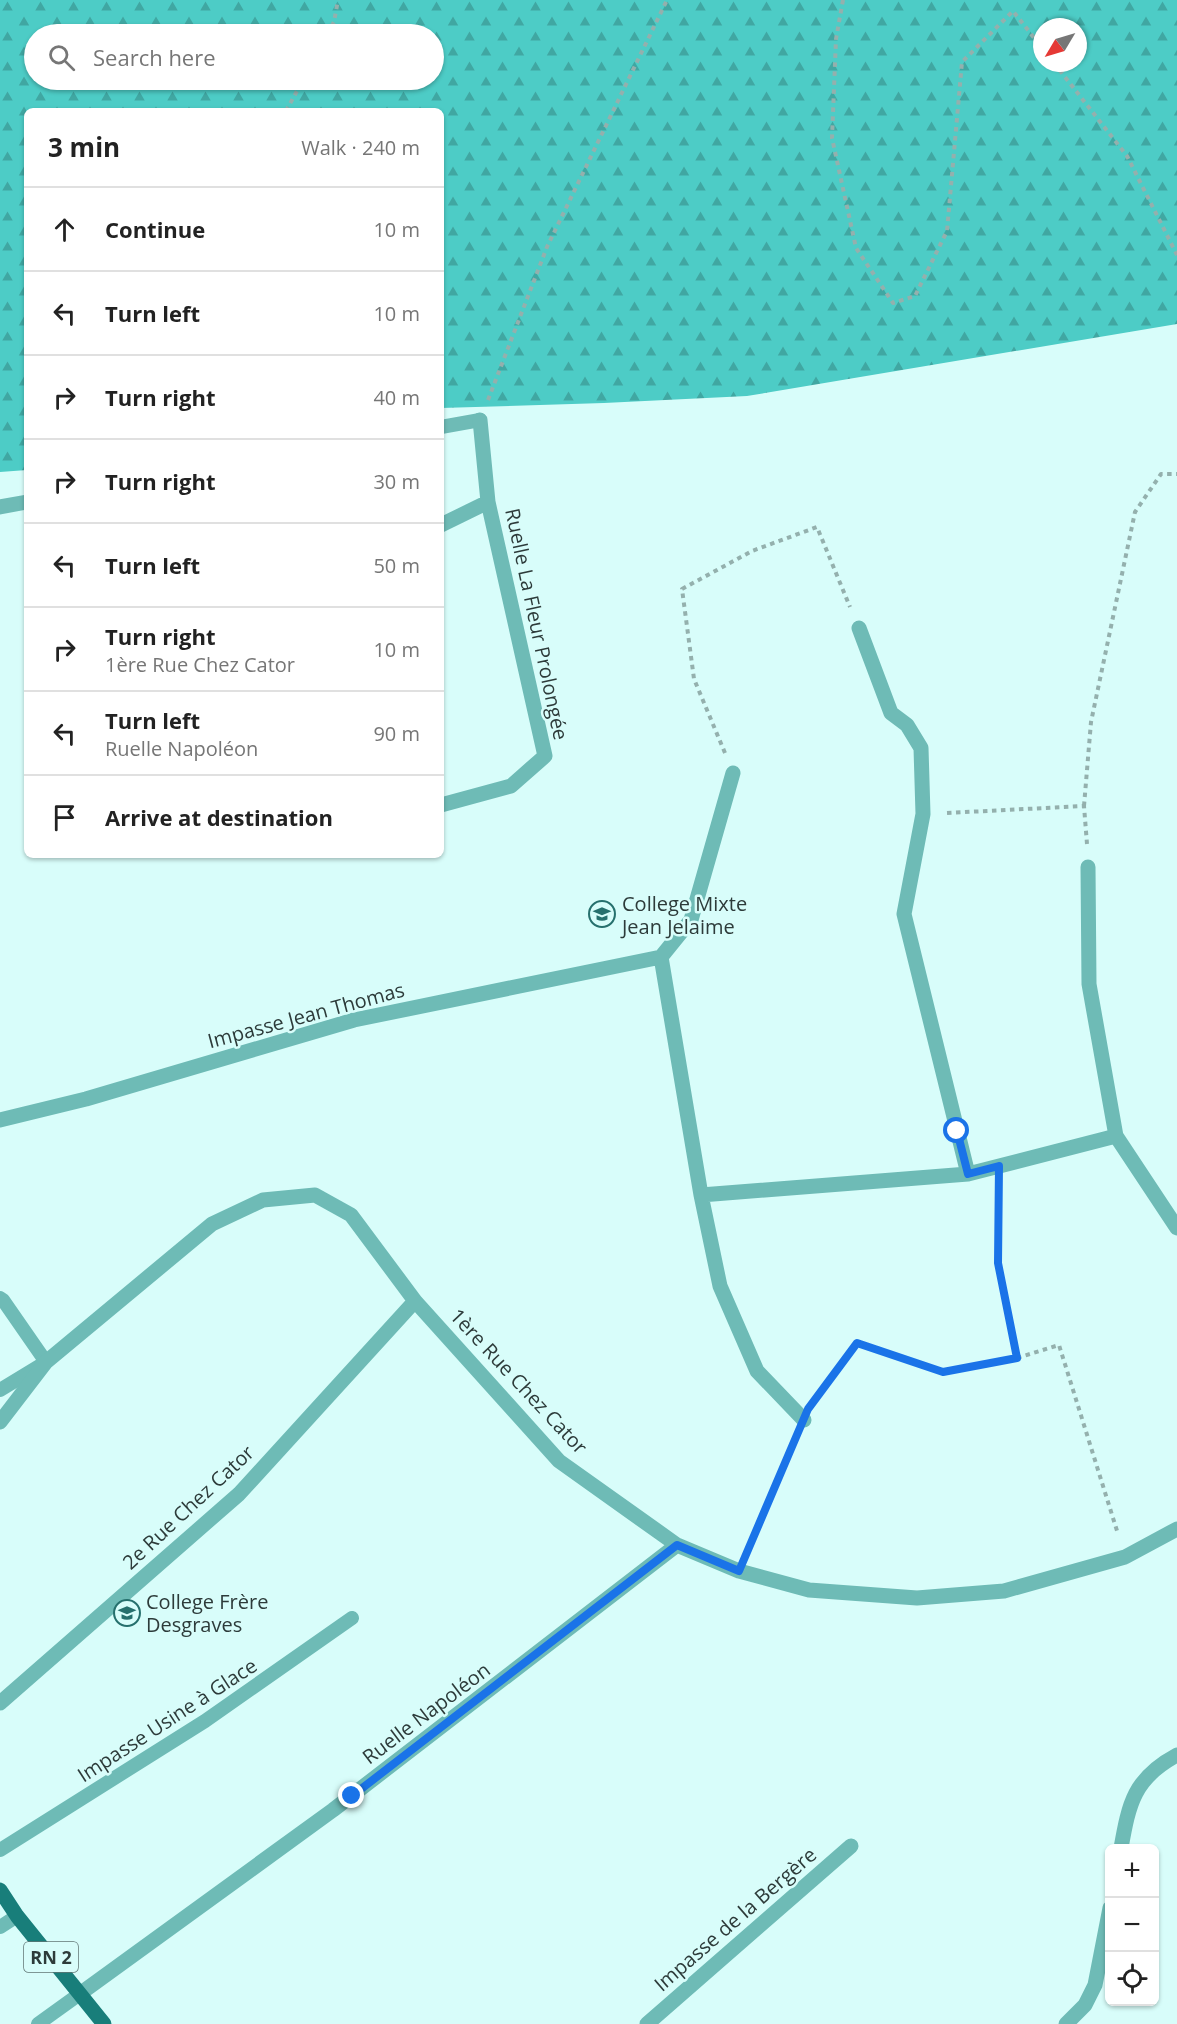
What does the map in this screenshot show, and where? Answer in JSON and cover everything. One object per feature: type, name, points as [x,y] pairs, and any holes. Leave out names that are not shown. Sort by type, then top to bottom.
[{"type":"main road","name":"RN 2","points":[[0,1890],[17,1916],[104,2024]]},
{"type":"street","name":"Ruelle La Fleur Prolongée","points":[[444,804],[511,786],[544,756],[488,502],[480,420]]},
{"type":"street","points":[[444,524],[488,502]]},
{"type":"street","points":[[0,507],[24,503]]},
{"type":"street","points":[[859,628],[891,712],[907,725],[921,748],[923,814],[904,914],[968,1174]]},
{"type":"street","points":[[733,773],[691,920],[661,957],[701,1195],[720,1286],[757,1371],[804,1420]]},
{"type":"street","points":[[1088,867],[1089,984],[1116,1136],[1177,1228]]},
{"type":"street","name":"Impasse Jean Thomas","points":[[0,1120],[86,1099],[354,1020],[661,957]]},
{"type":"street","points":[[701,1195],[968,1174],[1116,1136]]},
{"type":"street","name":"1ère Rue Chez Cator","points":[[0,1422],[46,1362],[212,1224],[263,1200],[315,1195],[351,1215],[415,1301],[559,1461],[677,1545],[739,1571],[810,1590],[917,1598],[1004,1590],[1125,1557],[1177,1529]]},
{"type":"street","name":"2e Rue Chez Cator","points":[[0,1703],[239,1494],[415,1301]]},
{"type":"street","name":"Ruelle Napoléon","points":[[81,1993],[342,1803],[677,1545]]},
{"type":"street","points":[[1122,1844],[1138,1788],[1151,1772],[1177,1755]]},
{"type":"street","name":"Impasse de la Bergère","points":[[647,2024],[851,1846]]},
{"type":"street","points":[[1066,2024],[1085,2005],[1095,1985],[1105,1934]]},
{"type":"lane","points":[[444,426],[480,420]]},
{"type":"lane","points":[[0,1298],[46,1362],[0,1390]]},
{"type":"lane","name":"Impasse Usine à Glace","points":[[0,1850],[205,1721],[352,1618]]},
{"type":"lane","points":[[0,1927],[17,1916]]},
{"type":"lane","points":[[38,2024],[81,1993]]},
{"type":"path","points":[[332,24],[338,0]]},
{"type":"path","points":[[480,420],[546,247],[667,0]]},
{"type":"path","points":[[843,0],[836,39],[832,138],[856,248],[892,303],[915,296],[947,231],[962,62],[1013,11],[1033,37]]},
{"type":"path","points":[[1061,72],[1127,156],[1177,255]]},
{"type":"path","points":[[288,108],[298,90]]},
{"type":"path","points":[[1088,867],[1084,806],[1091,722],[1135,512],[1161,474],[1177,474]]},
{"type":"path","points":[[733,773],[694,679],[682,590],[752,551],[817,527],[859,628]]},
{"type":"path","points":[[923,814],[1084,806]]},
{"type":"path","points":[[999,1166],[998,1263],[1017,1358]]},
{"type":"path","points":[[739,1571],[808,1409],[857,1343],[943,1372],[1017,1358],[1059,1345],[1125,1557]]},
{"type":"green space","points":[[0,0],[1177,0],[1177,324],[747,396],[444,408],[444,108],[24,108],[24,470],[0,472]]},
{"type":"place","name":"College Mixte Jean Jelaime","points":[[602,914]]},
{"type":"place","name":"College Frère Desgraves","points":[[127,1613]]},
{"type":"route","points":[[352,1796],[677,1545],[739,1571],[808,1409],[857,1343],[943,1372],[1017,1358],[998,1263],[999,1166],[968,1174],[957,1131]]}]
